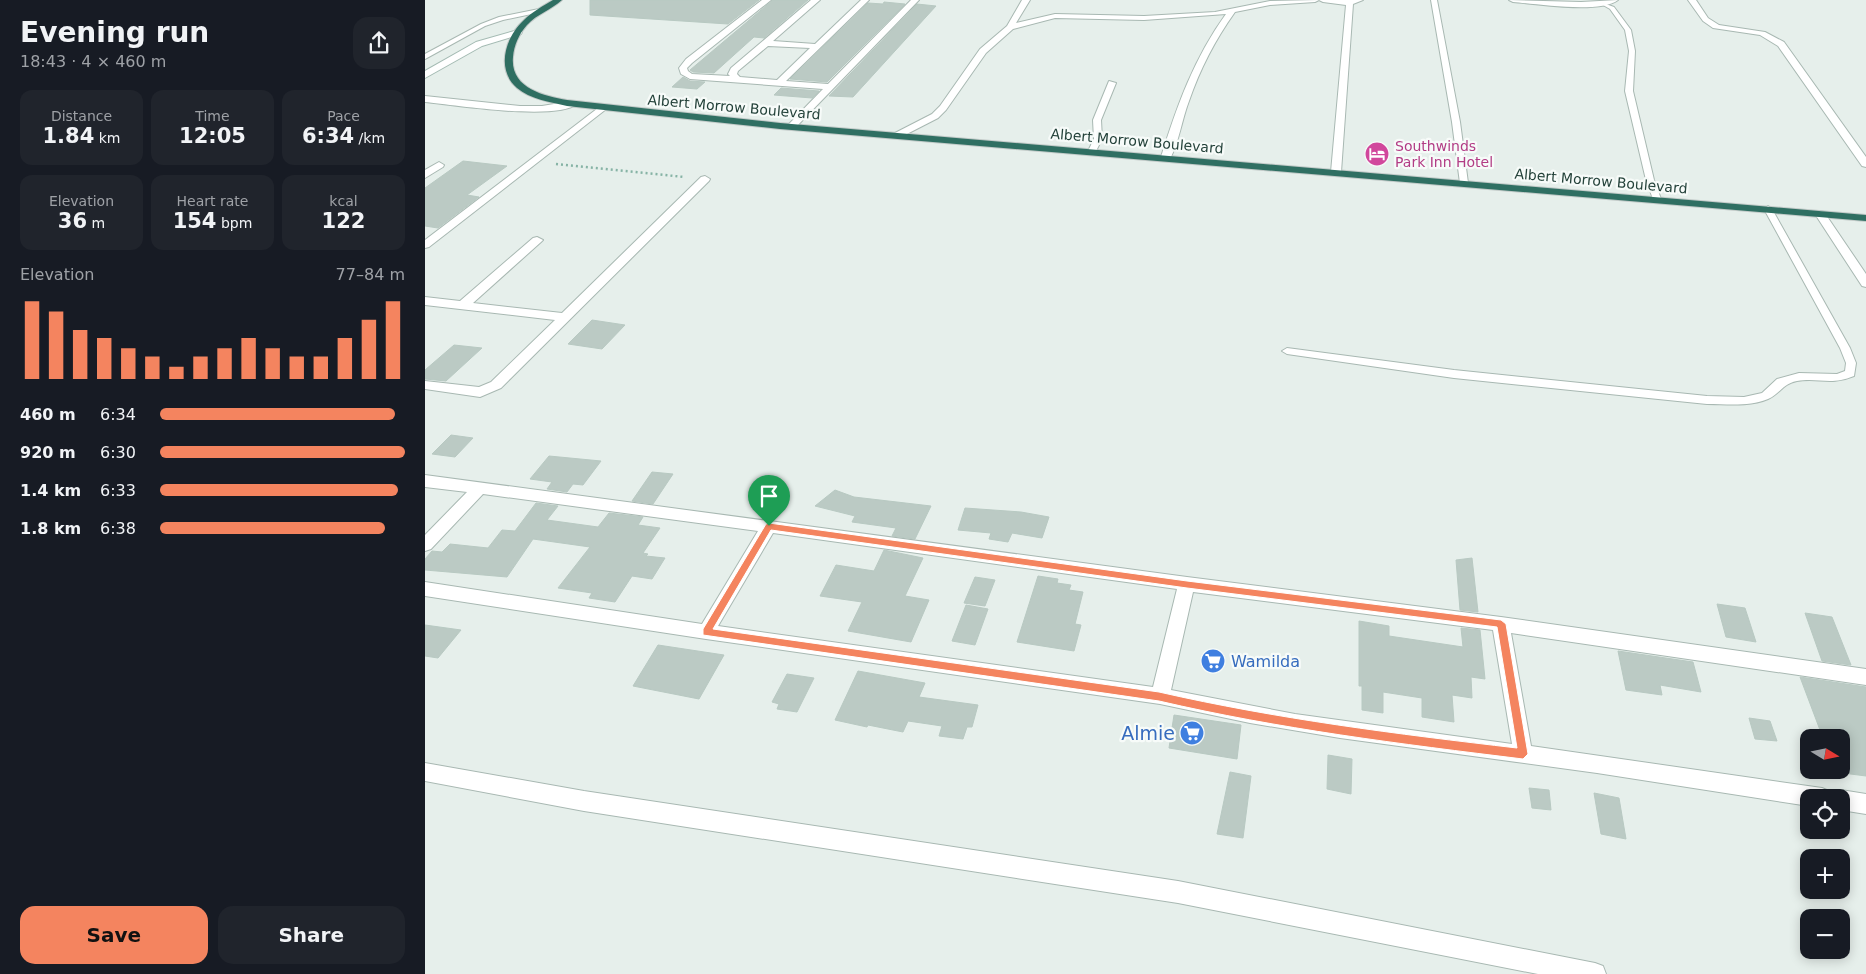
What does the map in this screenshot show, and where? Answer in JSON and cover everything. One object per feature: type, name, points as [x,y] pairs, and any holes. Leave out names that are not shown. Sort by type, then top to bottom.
[{"type":"highway","name":"Albert Morrow Boulevard","points":[[558,0],[539,11],[518,32],[509,59],[510,70],[515,82],[537,95],[572,104],[792,126],[1464,182],[1866,218]]},
{"type":"street","points":[[767,0],[689,61],[683,68],[684,72],[690,76],[832,87]]},
{"type":"street","points":[[737,80],[732,74],[734,70],[816,0]]},
{"type":"street","points":[[779,83],[815,46],[865,0]]},
{"type":"street","points":[[792,126],[915,0]]},
{"type":"street","points":[[899,135],[935,116],[943,108],[983,51],[1010,27],[1026,0]]},
{"type":"street","points":[[1010,27],[1055,16],[1144,18],[1231,12],[1270,3],[1315,0]]},
{"type":"street","points":[[1323,0],[1353,1],[1335,172]]},
{"type":"street","points":[[1513,0],[1605,4],[1614,0]]},
{"type":"street","points":[[1692,0],[1703,17],[1711,23],[1761,32],[1776,39],[1866,164]]},
{"type":"street","points":[[1165,157],[1194,72],[1219,28],[1231,12]]},
{"type":"street","points":[[425,75],[479,44],[518,32]]},
{"type":"street","points":[[767,42],[815,46]]},
{"type":"street","points":[[425,99],[527,109],[542,109],[572,104]]},
{"type":"street","points":[[425,244],[602,108]]},
{"type":"street","points":[[425,175],[439,165]]},
{"type":"street","points":[[425,385],[473,392],[485,391],[491,388],[705,179]]},
{"type":"street","points":[[1820,214],[1866,283]]},
{"type":"street","points":[[462,306],[537,240]]},
{"type":"street","points":[[425,302],[566,316]]},
{"type":"street","points":[[425,481],[1187,584],[1501,624],[1866,676]]},
{"type":"street","points":[[425,545],[479,489]]},
{"type":"street","points":[[707,632],[769,526]]},
{"type":"street","points":[[1159,696],[1187,584]]},
{"type":"street","points":[[425,589],[707,632],[1159,696],[1248,716],[1800,795]]},
{"type":"street","points":[[1501,624],[1523,754]]},
{"type":"street","points":[[425,772],[593,802],[1177,892],[1595,974]]},
{"type":"street","points":[[1850,801],[1866,804]]},
{"type":"lane","points":[[1434,0],[1456,122],[1464,182]]},
{"type":"lane","points":[[1605,4],[1612,8],[1627,30],[1632,51],[1629,90],[1650,180],[1657,199]]},
{"type":"lane","points":[[425,57],[483,25],[501,18],[539,11]]},
{"type":"lane","points":[[1092,151],[1098,139],[1097,120],[1112,83]]},
{"type":"lane","points":[[1287,351],[1463,375],[1716,400],[1744,401],[1766,396],[1781,382],[1799,377],[1839,378],[1850,373],[1851,363],[1845,348],[1768,210]]},
{"type":"path","points":[[533,162],[705,179]]},
{"type":"building","points":[[590,0],[759,0],[728,24],[590,15]]},
{"type":"building","points":[[773,0],[808,0],[764,38],[754,37],[714,73],[693,72],[690,70]]},
{"type":"building","points":[[884,2],[905,4],[827,82],[790,79],[868,3],[883,4]]},
{"type":"building","points":[[917,4],[936,6],[853,97],[829,96]]},
{"type":"building","points":[[683,77],[690,81],[705,82],[697,89],[672,87]]},
{"type":"building","points":[[781,88],[819,91],[812,98],[774,95]]},
{"type":"building","points":[[463,161],[507,166],[467,195],[479,197],[438,228],[425,226],[425,188]]},
{"type":"building","points":[[592,320],[625,325],[602,349],[568,344]]},
{"type":"building","points":[[454,345],[482,348],[446,381],[425,379],[425,370]]},
{"type":"building","points":[[451,435],[473,438],[455,457],[432,454]]},
{"type":"building","points":[[549,456],[601,461],[583,485],[573,484],[567,492],[547,489],[552,482],[530,479]]},
{"type":"building","points":[[652,472],[673,474],[653,504],[632,501]]},
{"type":"building","points":[[835,490],[854,497],[931,506],[915,539],[892,536],[896,528],[852,522],[855,516],[815,506]]},
{"type":"building","points":[[536,503],[558,506],[547,520],[598,527],[609,513],[643,517],[638,525],[660,528],[643,553],[648,554],[646,556],[665,558],[652,579],[632,576],[615,602],[589,598],[592,593],[558,588],[590,547],[533,539],[507,577],[425,570],[425,559],[432,551],[442,552],[450,544],[488,548],[502,530],[515,531]]},
{"type":"building","points":[[965,508],[1021,512],[1049,517],[1042,538],[1012,533],[1008,542],[989,539],[991,533],[958,530]]},
{"type":"building","points":[[884,550],[923,558],[905,596],[929,600],[911,642],[848,631],[862,602],[820,596],[836,565],[874,571]]},
{"type":"building","points":[[1472,558],[1478,612],[1460,610],[1456,560]]},
{"type":"building","points":[[1038,576],[1058,579],[1057,583],[1071,585],[1069,590],[1083,592],[1075,624],[1081,625],[1074,651],[1017,642]]},
{"type":"building","points":[[975,577],[995,580],[985,606],[964,603]]},
{"type":"building","points":[[1717,604],[1745,608],[1756,642],[1726,637]]},
{"type":"building","points":[[966,605],[988,609],[975,645],[952,641]]},
{"type":"building","points":[[1805,613],[1832,617],[1851,665],[1822,661]]},
{"type":"building","points":[[1359,621],[1389,626],[1389,636],[1463,647],[1461,628],[1480,630],[1485,679],[1471,677],[1472,698],[1452,695],[1454,722],[1422,717],[1422,698],[1383,692],[1383,713],[1362,710],[1362,686],[1359,686]]},
{"type":"building","points":[[425,625],[461,630],[438,658],[425,656]]},
{"type":"building","points":[[658,645],[724,655],[699,699],[633,686]]},
{"type":"building","points":[[1618,651],[1693,662],[1701,692],[1660,685],[1662,695],[1626,690]]},
{"type":"building","points":[[858,671],[925,683],[919,697],[978,705],[972,727],[967,727],[963,739],[939,736],[942,726],[908,721],[903,732],[835,720]]},
{"type":"building","points":[[787,674],[814,678],[797,712],[777,709],[779,704],[772,702]]},
{"type":"building","points":[[1800,677],[1866,687],[1866,776],[1850,774],[1850,729],[1820,729]]},
{"type":"building","points":[[1174,715],[1241,725],[1237,759],[1169,748]]},
{"type":"building","points":[[1749,718],[1770,721],[1777,741],[1755,739]]},
{"type":"building","points":[[1328,755],[1352,759],[1351,794],[1327,789]]},
{"type":"building","points":[[1230,772],[1251,776],[1243,838],[1217,834]]},
{"type":"building","points":[[1529,788],[1549,790],[1551,810],[1532,808]]},
{"type":"building","points":[[1594,793],[1619,798],[1626,839],[1601,834]]},
{"type":"place","name":"Southwinds Park Inn Hotel","points":[[1377,154]]},
{"type":"place","name":"Wamilda","points":[[1213,661]]},
{"type":"place","name":"Almie","points":[[1192,733]]},
{"type":"route","points":[[769,526],[1187,584],[1501,624],[1523,754],[1409,740],[1229,712],[1159,696],[707,632],[769,526]]}]
